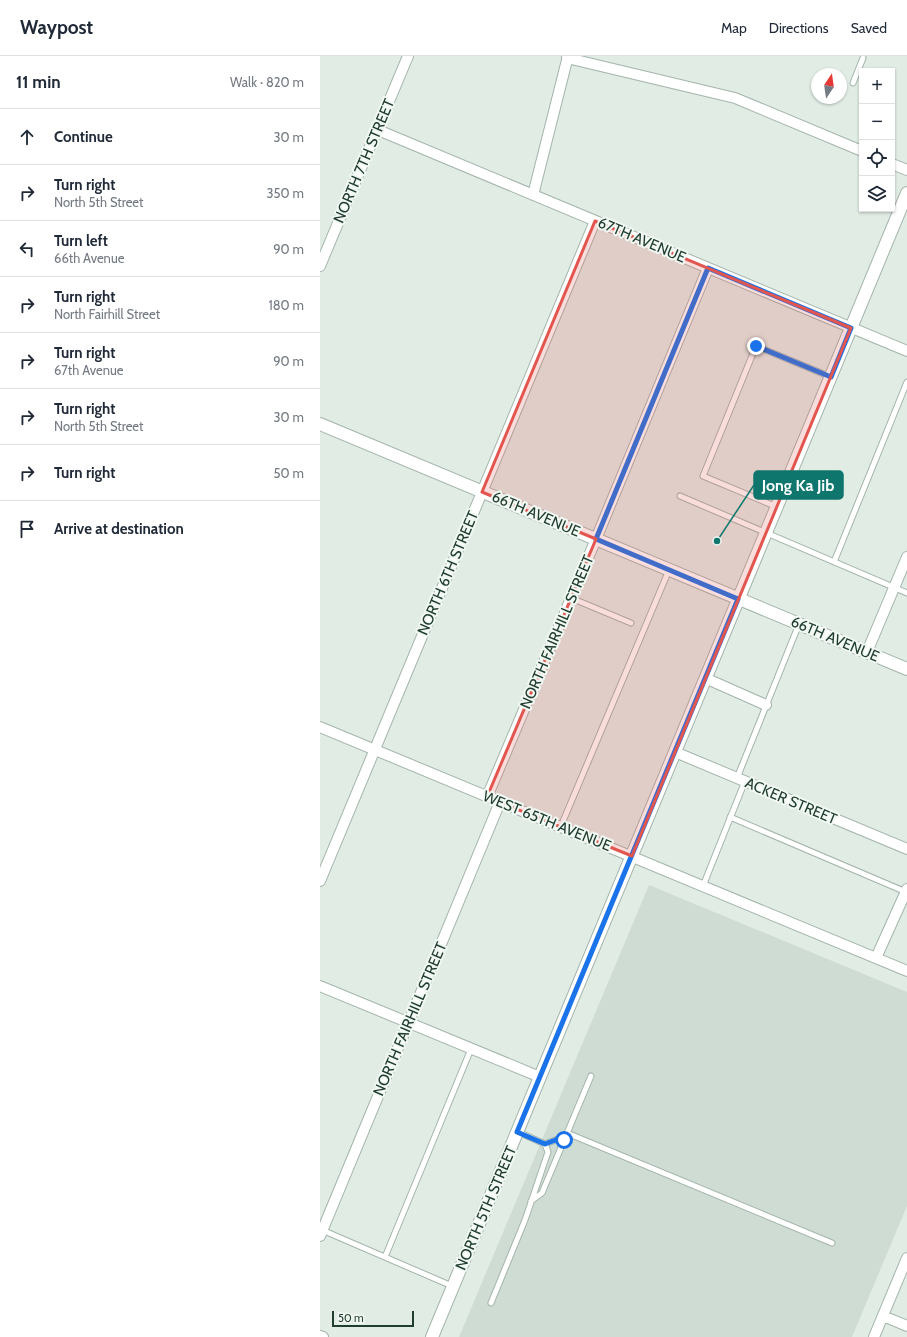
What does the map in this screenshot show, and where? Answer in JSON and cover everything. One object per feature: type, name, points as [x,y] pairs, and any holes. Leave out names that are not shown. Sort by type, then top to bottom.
[{"type":"street","name":"NORTH 7TH STREET","points":[[320,266],[408,56]]},
{"type":"street","points":[[533,195],[568,57],[735,98],[859,151]]},
{"type":"street","name":"67TH AVENUE","points":[[378,130],[907,351]]},
{"type":"street","points":[[895,165],[907,170]]},
{"type":"street","name":"NORTH 5TH STREET","points":[[432,1337],[851,328],[902,215],[907,193]]},
{"type":"street","name":"NORTH 6TH STREET","points":[[320,881],[595,221]]},
{"type":"street","name":"NORTH FAIRHILL STREET","points":[[487,797],[708,268]]},
{"type":"street","name":"66TH AVENUE","points":[[320,424],[907,669]]},
{"type":"street","points":[[867,652],[907,557]]},
{"type":"street","points":[[706,678],[766,704]]},
{"type":"street","name":"WEST 65TH AVENUE","points":[[320,727],[907,971]]},
{"type":"street","name":"ACKER STREET","points":[[675,752],[907,849]]},
{"type":"street","name":"NORTH FAIRHILL STREET","points":[[321,1233],[500,802]]},
{"type":"street","points":[[876,958],[906,891]]},
{"type":"street","points":[[320,986],[540,1077]]},
{"type":"street","points":[[874,1337],[906,1262]]},
{"type":"street","points":[[883,1316],[907,1326]]},
{"type":"lane","points":[[853,83],[863,58]]},
{"type":"lane","points":[[777,507],[703,476],[756,346],[831,377]]},
{"type":"lane","points":[[834,562],[907,382]]},
{"type":"lane","points":[[680,496],[907,593]]},
{"type":"lane","points":[[561,826],[669,570]]},
{"type":"lane","points":[[571,598],[631,623]]},
{"type":"lane","points":[[703,886],[730,817],[766,704],[799,624]]},
{"type":"lane","points":[[730,817],[906,891]]},
{"type":"lane","points":[[385,1257],[471,1049]]},
{"type":"lane","points":[[531,1201],[542,1193],[591,1076]]},
{"type":"lane","points":[[517,1132],[545,1144],[558,1139],[564,1140]]},
{"type":"lane","points":[[567,1133],[832,1243]]},
{"type":"lane","points":[[491,1303],[525,1220],[548,1152],[545,1144]]},
{"type":"lane","points":[[321,1233],[385,1257],[453,1286]]},
{"type":"highlighted area","points":[[595,221],[851,328],[632,856],[487,797],[596,539],[482,492]]},
{"type":"shaded area","points":[[649,885],[907,992],[907,1206],[852,1337],[459,1337]]},
{"type":"place","name":"Jong Ka Jib","points":[[717,541]]},
{"type":"route","points":[[564,1140],[558,1139],[545,1144],[517,1132],[738,599],[596,539],[708,268],[817,312],[851,328],[831,377],[756,346]]}]
